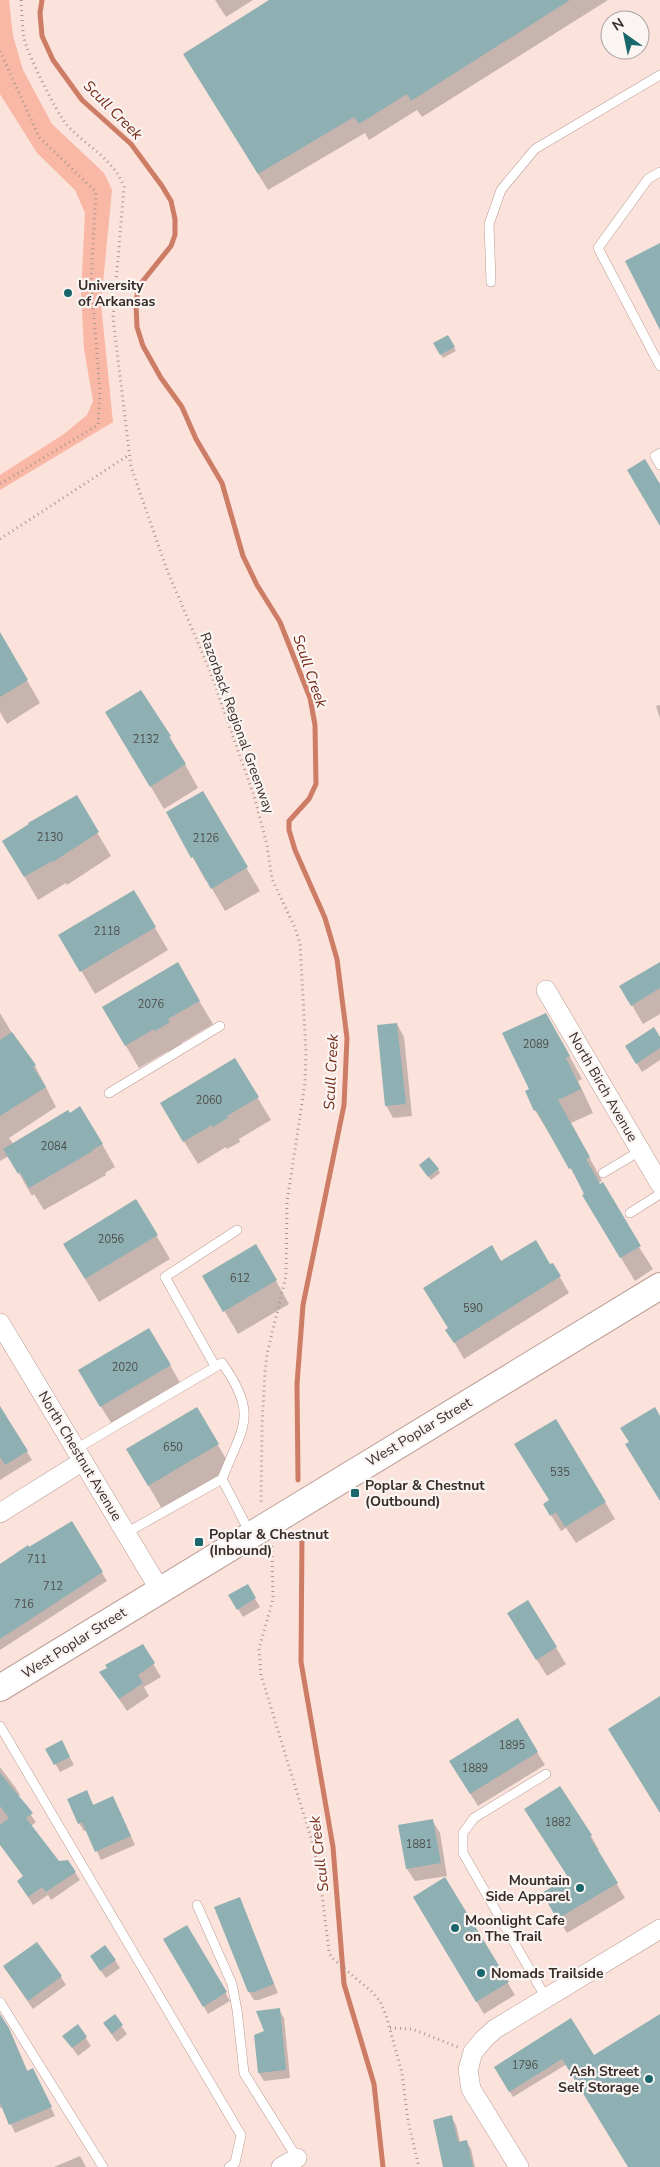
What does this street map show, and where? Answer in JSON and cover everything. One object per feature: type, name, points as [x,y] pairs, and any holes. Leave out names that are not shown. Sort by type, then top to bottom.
[{"type":"street","name":"North Birch Avenue","points":[[546,990],[660,1184]]},
{"type":"street","name":"West Poplar Street","points":[[0,1688],[660,1286]]},
{"type":"street","name":"North Chestnut Avenue","points":[[0,1323],[160,1590]]},
{"type":"street","points":[[0,1513],[80,1455]]},
{"type":"street","points":[[519,2167],[471,2089],[468,2070],[473,2052],[495,2029],[660,1929]]},
{"type":"street","points":[[281,2167],[297,2158]]},
{"type":"lane","points":[[491,282],[489,224],[501,190],[535,149],[660,75]]},
{"type":"lane","points":[[660,172],[648,179],[598,248],[660,366]]},
{"type":"lane","points":[[660,452],[655,456],[660,465]]},
{"type":"lane","points":[[109,1093],[220,1026]]},
{"type":"lane","points":[[603,1173],[640,1151]]},
{"type":"lane","points":[[630,1213],[660,1194]]},
{"type":"lane","points":[[215,1366],[165,1277],[237,1230]]},
{"type":"lane","points":[[80,1455],[215,1366],[222,1363],[236,1382],[245,1404],[246,1414],[243,1428],[222,1479],[126,1533]]},
{"type":"lane","points":[[222,1479],[259,1530]]},
{"type":"lane","points":[[0,1726],[241,2135],[235,2164],[228,2167]]},
{"type":"lane","points":[[546,1774],[474,1818],[463,1833],[463,1853],[546,1998]]},
{"type":"lane","points":[[197,1905],[232,1984],[244,2073],[297,2158]]},
{"type":"lane","points":[[0,2002],[103,2167]]},
{"type":"path","name":"Razorback Regional Greenway","points":[[21,0],[24,38],[28,50],[60,114],[67,125],[110,164],[120,176],[124,187],[113,318],[130,467],[167,570],[210,671],[254,796],[267,845],[272,879],[300,943],[306,1052],[305,1084],[287,1202],[286,1276],[267,1354],[265,1372],[259,1530],[274,1551],[273,1599],[259,1649],[260,1669],[319,1870],[327,1944],[332,1958],[380,2001],[390,2028],[402,2073],[408,2121],[419,2167]]},
{"type":"path","points":[[0,51],[39,137],[96,192],[91,281],[100,392],[98,425],[0,484]]},
{"type":"path","points":[[0,539],[129,455]]},
{"type":"path","points":[[390,2028],[412,2029],[473,2052]]},
{"type":"shaded area","points":[[0,0],[9,0],[13,36],[23,70],[52,124],[104,173],[112,190],[101,304],[113,422],[0,490],[0,475],[64,434],[87,415],[93,401],[84,349],[81,293],[85,213],[75,190],[37,153],[0,94]]},
{"type":"building","points":[[269,0],[570,0],[411,101],[407,94],[359,124],[354,117],[258,174],[183,54]]},
{"type":"building","points":[[660,243],[660,330],[625,261]]},
{"type":"building","points":[[448,335],[455,347],[440,355],[433,343]]},
{"type":"building","points":[[645,459],[660,484],[660,526],[627,470]]},
{"type":"building","points":[[0,632],[28,680],[0,697]]},
{"type":"building","points":[[141,690],[171,736],[169,737],[186,764],[150,787],[105,712]]},
{"type":"building","points":[[203,791],[248,867],[211,889],[193,857],[191,858],[166,812]]},
{"type":"building","points":[[77,795],[99,832],[53,862],[24,877],[2,841],[28,823]]},
{"type":"building","points":[[134,890],[156,927],[80,972],[58,935]]},
{"type":"building","points":[[178,962],[200,1001],[168,1019],[170,1022],[155,1031],[154,1029],[125,1046],[102,1007]]},
{"type":"building","points":[[660,962],[660,988],[631,1006],[619,986]]},
{"type":"building","points":[[546,1013],[570,1056],[566,1058],[581,1089],[558,1100],[590,1157],[586,1159],[600,1184],[603,1182],[641,1246],[620,1258],[582,1195],[584,1194],[571,1168],[569,1169],[536,1110],[534,1111],[525,1091],[529,1089],[502,1033]]},
{"type":"building","points":[[397,1023],[406,1104],[385,1106],[377,1025]]},
{"type":"building","points":[[654,1027],[660,1037],[660,1048],[636,1064],[625,1046]]},
{"type":"building","points":[[12,1032],[36,1065],[33,1067],[46,1087],[0,1116],[0,1040]]},
{"type":"building","points":[[235,1058],[259,1097],[227,1116],[228,1118],[213,1127],[212,1125],[183,1142],[160,1103]]},
{"type":"building","points":[[80,1106],[103,1144],[29,1188],[3,1149],[68,1110],[70,1113]]},
{"type":"building","points":[[429,1157],[439,1169],[428,1177],[419,1165]]},
{"type":"building","points":[[136,1199],[158,1235],[85,1279],[63,1244]]},
{"type":"building","points":[[536,1240],[550,1264],[553,1263],[561,1276],[454,1343],[445,1330],[448,1328],[423,1288],[492,1245],[501,1261]]},
{"type":"building","points":[[256,1244],[277,1280],[223,1312],[202,1276]]},
{"type":"building","points":[[149,1328],[171,1365],[100,1407],[78,1370]]},
{"type":"building","points":[[0,1406],[28,1451],[5,1465],[0,1457]]},
{"type":"building","points":[[197,1407],[219,1444],[148,1486],[126,1449]]},
{"type":"building","points":[[655,1407],[660,1416],[660,1501],[625,1444],[629,1442],[620,1428]]},
{"type":"building","points":[[556,1419],[606,1502],[565,1527],[556,1512],[550,1516],[543,1504],[549,1500],[514,1444]]},
{"type":"building","points":[[72,1521],[103,1572],[0,1639],[0,1564],[28,1545],[29,1547]]},
{"type":"building","points":[[248,1584],[256,1598],[237,1610],[228,1595]]},
{"type":"building","points":[[528,1600],[557,1647],[536,1660],[507,1613]]},
{"type":"building","points":[[143,1644],[155,1663],[138,1675],[143,1683],[119,1699],[99,1672],[107,1668],[105,1665]]},
{"type":"building","points":[[660,1696],[660,1813],[608,1729]]},
{"type":"building","points":[[518,1718],[538,1752],[470,1794],[449,1761]]},
{"type":"building","points":[[62,1740],[70,1757],[54,1765],[45,1749]]},
{"type":"building","points":[[0,1773],[33,1813],[26,1818],[59,1861],[68,1860],[76,1872],[46,1892],[42,1887],[28,1897],[17,1881],[23,1876],[0,1845],[0,1825],[9,1818],[0,1806]]},
{"type":"building","points":[[560,1786],[592,1835],[590,1837],[618,1883],[557,1919],[542,1893],[568,1877],[524,1809]]},
{"type":"building","points":[[87,1790],[93,1805],[113,1796],[131,1836],[95,1852],[82,1822],[78,1824],[67,1799]]},
{"type":"building","points":[[433,1819],[441,1863],[406,1869],[398,1825]]},
{"type":"building","points":[[445,1877],[509,1982],[476,2002],[413,1897]]},
{"type":"building","points":[[240,1897],[274,1984],[254,1992],[248,1992],[214,1907]]},
{"type":"building","points":[[187,1925],[227,1992],[203,2007],[163,1939]]},
{"type":"building","points":[[37,1942],[62,1976],[28,2001],[3,1966]]},
{"type":"building","points":[[105,1945],[116,1960],[100,1971],[90,1956]]},
{"type":"building","points":[[280,2008],[286,2070],[258,2073],[254,2035],[264,2031],[256,2011]]},
{"type":"building","points":[[0,2014],[9,2028],[27,2071],[33,2068],[52,2107],[9,2125],[0,2103]]},
{"type":"building","points":[[115,2014],[123,2025],[112,2034],[103,2023]]},
{"type":"building","points":[[660,2014],[660,2167],[628,2167],[562,2059],[509,2092],[494,2067],[571,2018],[594,2055]]},
{"type":"building","points":[[78,2024],[87,2037],[72,2048],[62,2036]]},
{"type":"building","points":[[452,2115],[458,2142],[467,2140],[473,2167],[443,2167],[433,2120]]},
{"type":"waterway","name":"Scull Creek","points":[[42,0],[40,13],[42,36],[53,60],[82,100],[131,144],[171,201],[175,219],[175,235],[171,246],[138,287],[136,305],[137,327],[143,346],[161,378],[182,407],[196,439],[222,483],[243,556],[257,585],[280,622],[310,698],[315,725],[316,784],[309,799],[289,821],[289,830],[295,850],[325,918],[337,959],[347,1038],[344,1105],[303,1305],[297,1384],[298,1480]]},
{"type":"waterway","name":"Scull Creek","points":[[302,1535],[301,1662],[333,1847],[344,1984],[374,2084],[383,2167]]},
{"type":"place","name":"University of Arkansas","points":[[68,293]]},
{"type":"place","name":"Poplar & Chestnut (Outbound)","points":[[355,1493]]},
{"type":"place","name":"Poplar & Chestnut (Inbound)","points":[[199,1542]]},
{"type":"place","name":"Mountain Side Apparel","points":[[580,1888]]},
{"type":"place","name":"Moonlight Cafe on The Trail","points":[[455,1928]]},
{"type":"place","name":"Nomads Trailside","points":[[481,1973]]},
{"type":"place","name":"Ash Street Self Storage","points":[[649,2079]]}]
